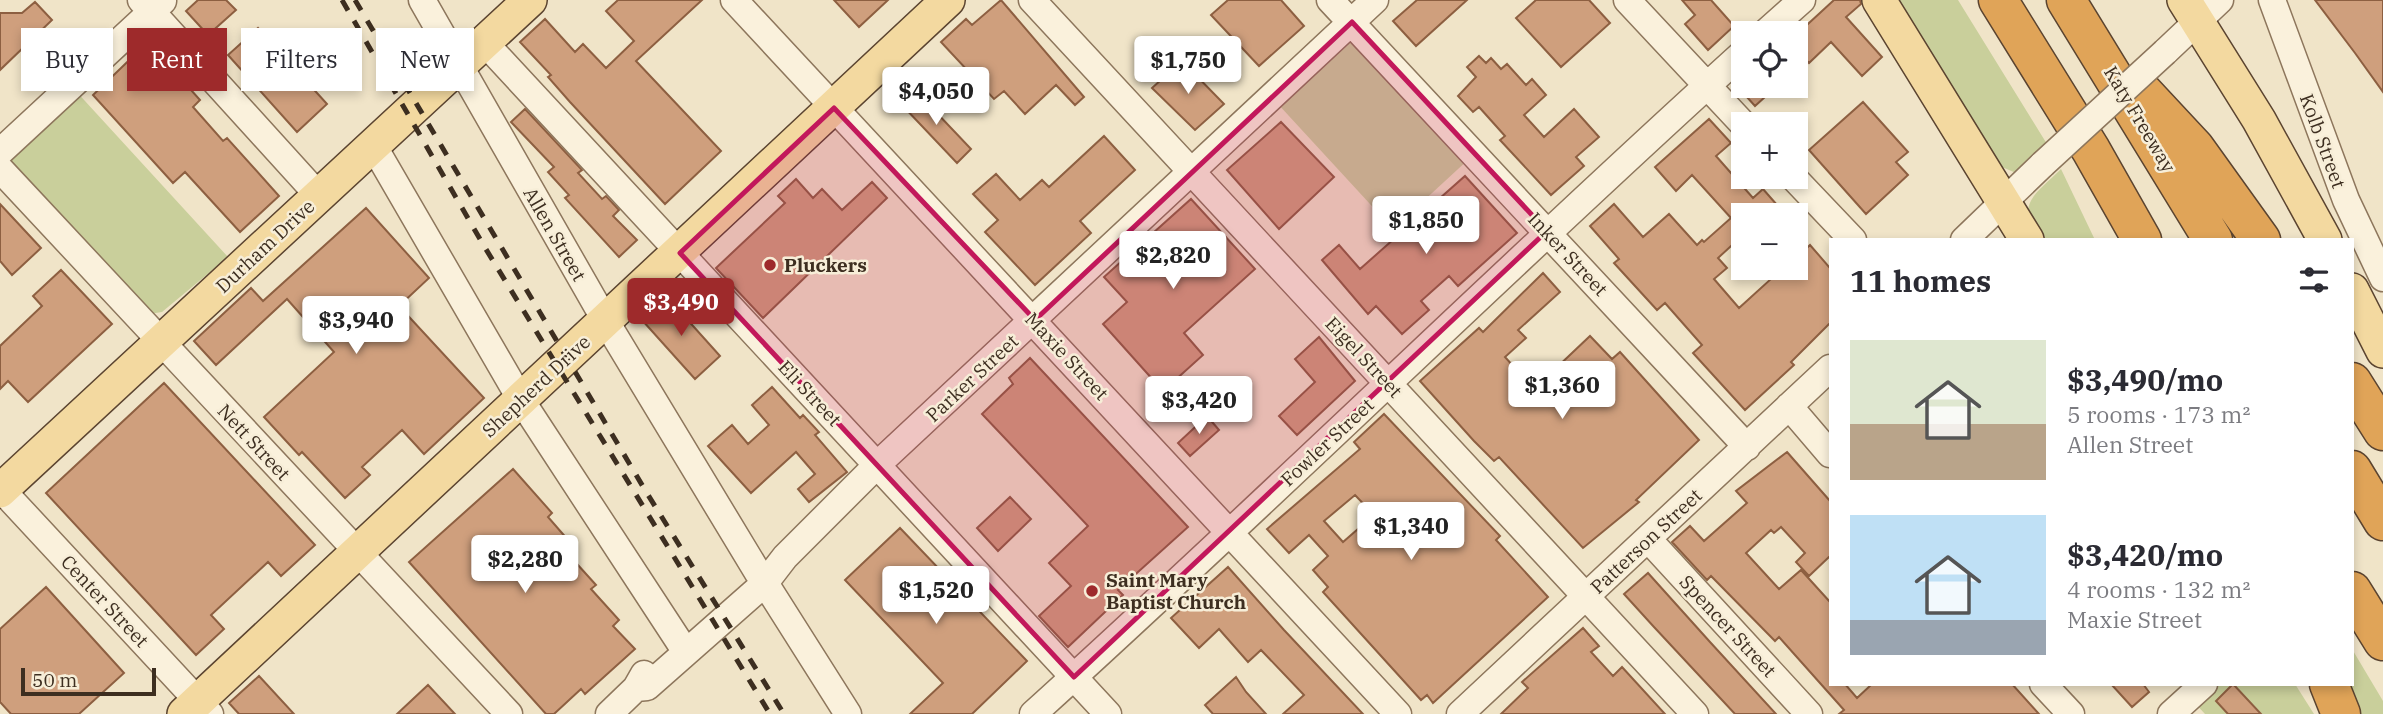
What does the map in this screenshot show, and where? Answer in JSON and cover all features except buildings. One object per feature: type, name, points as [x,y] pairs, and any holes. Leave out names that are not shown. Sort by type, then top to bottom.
[{"type":"highway","points":[[1998,0],[2091,150],[2141,238]]},
{"type":"highway","points":[[2076,15],[2195,148],[2260,238]]},
{"type":"highway","name":"Katy Freeway","points":[[2076,15],[2212,238]]},
{"type":"highway","points":[[2091,150],[2117,238]]},
{"type":"highway","points":[[2354,385],[2383,431]]},
{"type":"highway","points":[[2354,473],[2383,522]]},
{"type":"highway","points":[[2354,594],[2383,641]]},
{"type":"highway","points":[[2330,686],[2341,714]]},
{"type":"main road","name":"Durham Drive","points":[[474,51],[530,0]]},
{"type":"main road","name":"Shepherd Drive","points":[[197,710],[605,320],[680,253],[948,0]]},
{"type":"main road","points":[[1879,0],[2026,238]]},
{"type":"main road","points":[[2201,7],[2324,238]]},
{"type":"main road","name":"Durham Drive","points":[[1,489],[430,91]]},
{"type":"main road","points":[[2354,294],[2383,351]]},
{"type":"main road","points":[[2316,686],[2334,714]]},
{"type":"street","name":"Allen Street","points":[[422,0],[438,28]]},
{"type":"street","name":"Maxie Street","points":[[734,0],[1035,320],[1398,714]]},
{"type":"street","name":"Eigel Street","points":[[1032,0],[1695,714]]},
{"type":"street","name":"Inker Street","points":[[1331,0],[1747,447]]},
{"type":"street","name":"Parker Street","points":[[636,688],[647,687],[785,557],[877,465],[1193,173],[1375,0]]},
{"type":"street","points":[[1627,0],[1732,112]]},
{"type":"street","points":[[1778,21],[1802,0]]},
{"type":"street","name":"Kolb Street","points":[[2272,0],[2346,200],[2383,278]]},
{"type":"street","points":[[0,152],[152,4],[319,196]]},
{"type":"street","points":[[1966,238],[2165,52],[2201,7]]},
{"type":"street","name":"Eli Street","points":[[484,42],[1108,714]]},
{"type":"street","name":"Fowler Street","points":[[1033,714],[1389,385],[1547,231],[1731,65]]},
{"type":"street","name":"Allen Street","points":[[473,91],[605,320],[848,714]]},
{"type":"street","points":[[373,145],[521,400],[680,643]]},
{"type":"street","name":"Nett Street","points":[[0,169],[509,714]]},
{"type":"street","points":[[1804,189],[1851,238]]},
{"type":"street","name":"Patterson Street","points":[[1460,714],[1829,369]]},
{"type":"street","points":[[1789,406],[1829,453]]},
{"type":"street","name":"Center Street","points":[[1,489],[197,710]]},
{"type":"street","name":"Spencer Street","points":[[1648,539],[1809,714]]},
{"type":"street","name":"Parker Street","points":[[609,714],[636,688],[639,679],[762,578]]},
{"type":"street","points":[[2045,686],[2071,714]]},
{"type":"street","points":[[2171,714],[2202,686]]},
{"type":"highlighted area","points":[[1352,22],[1547,231],[1074,677],[680,253],[834,108],[1035,320]]},
{"type":"green space","points":[[1894,0],[1958,0],[2047,144],[2016,173],[2002,167],[1980,143]]},
{"type":"green space","points":[[1356,41],[1470,158],[1393,229],[1277,103],[1350,42]]},
{"type":"green space","points":[[72,91],[76,91],[228,257],[162,312],[149,314],[7,161]]},
{"type":"green space","points":[[2061,169],[2094,238],[2038,238],[2032,227],[2028,208],[2036,194]]},
{"type":"green space","points":[[2354,652],[2383,701],[2383,714],[2359,714],[2345,686],[2354,686]]},
{"type":"green space","points":[[2210,686],[2296,686],[2314,714],[2205,714],[2192,700]]},
{"type":"railway","points":[[342,0],[484,246],[770,714]]},
{"type":"railway","points":[[355,0],[645,490],[784,714]]},
{"type":"place","name":"Pluckers","points":[[770,265]]},
{"type":"place","name":"Saint Mary Baptist Church","points":[[1092,591]]}]
